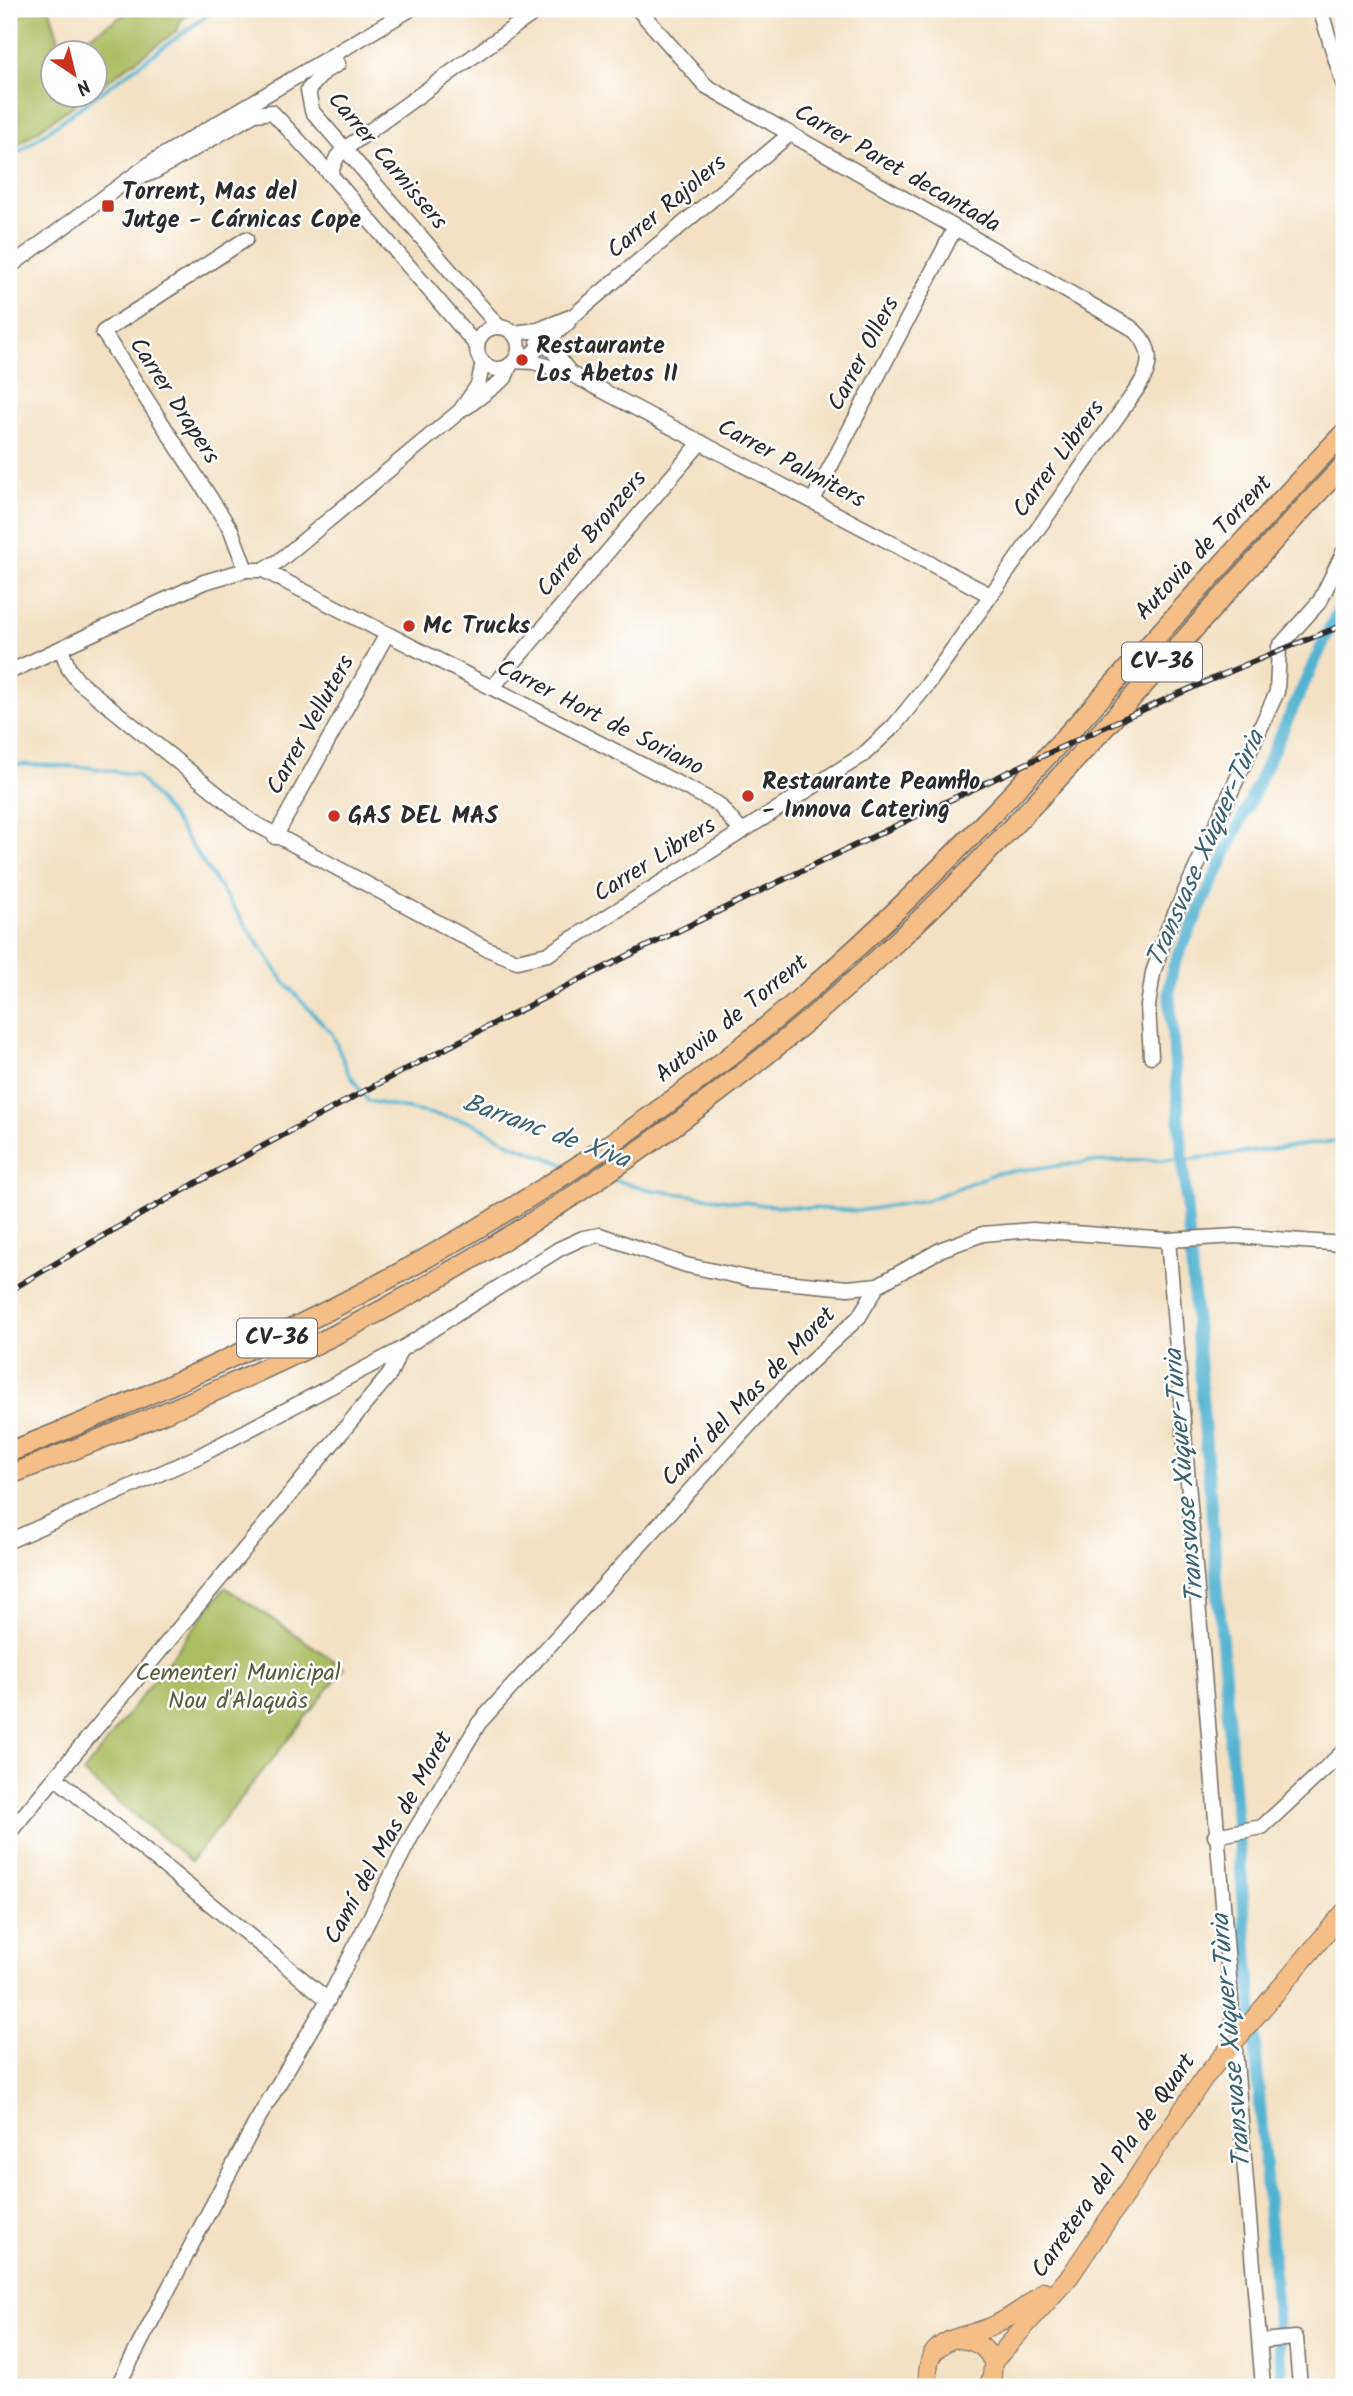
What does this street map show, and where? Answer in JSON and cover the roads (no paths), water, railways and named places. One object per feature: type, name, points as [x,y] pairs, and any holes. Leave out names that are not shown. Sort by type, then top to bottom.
[{"type":"highway","name":"Autovia de Torrent","points":[[9,1452],[188,1378],[296,1329],[402,1274],[531,1197],[633,1129],[794,1004],[976,834],[1259,522],[1344,433]]},
{"type":"highway","name":"Autovia de Torrent","points":[[9,1475],[197,1399],[307,1348],[412,1294],[551,1210],[653,1141],[750,1068],[894,944],[1021,817],[1344,465]]},
{"type":"highway","points":[[9,1485],[198,1408],[307,1348]]},
{"type":"highway","points":[[9,1443],[107,1404],[188,1378]]},
{"type":"main road","name":"Carretera del Pla de Quart","points":[[987,2387],[992,2377],[993,2362],[1070,2276],[1203,2078],[1344,1912]]},
{"type":"main road","points":[[927,2387],[930,2359],[951,2339],[993,2326],[1031,2302],[1068,2267],[1116,2208]]},
{"type":"main road","points":[[951,2339],[971,2340],[986,2348],[993,2362]]},
{"type":"main road","points":[[930,2359],[931,2379],[935,2387]]},
{"type":"street","points":[[9,267],[155,160],[411,9]]},
{"type":"street","points":[[330,174],[337,157],[345,148],[539,9]]},
{"type":"street","name":"Carrer Paret decantada","points":[[638,9],[706,86],[1130,327],[1142,336],[1148,350]]},
{"type":"street","points":[[1320,9],[1344,86]]},
{"type":"street","name":"Carrer Carnissers","points":[[376,32],[353,55],[325,71],[308,90],[307,101],[312,111],[499,327],[518,333]]},
{"type":"street","name":"Carrer Carnissers","points":[[126,181],[154,172],[265,111],[278,115],[477,346],[482,362]]},
{"type":"street","name":"Carrer Rajolers","points":[[263,570],[279,561],[460,411],[480,400],[505,378],[514,361],[530,355],[561,330],[573,316],[790,134]]},
{"type":"street","points":[[9,256],[65,226]]},
{"type":"street","name":"Carrer Ollers","points":[[813,500],[955,228]]},
{"type":"street","name":"Carrer Drapers","points":[[246,239],[103,332],[231,530],[246,570]]},
{"type":"street","name":"Carrer Rajolers","points":[[518,333],[573,316]]},
{"type":"street","points":[[477,346],[484,332],[499,327]]},
{"type":"street","points":[[560,359],[561,330]]},
{"type":"street","points":[[482,362],[493,368],[514,361],[519,345],[518,333]]},
{"type":"street","name":"Carrer Palmiters","points":[[518,333],[543,344],[560,359],[571,374]]},
{"type":"street","name":"Carrer Librers","points":[[61,649],[69,669],[78,681],[252,822],[275,837],[485,948],[517,961],[548,954],[877,744],[928,684],[1139,386],[1150,370],[1148,350]]},
{"type":"street","name":"Carrer Palmiters","points":[[514,361],[534,362],[571,374],[990,595]]},
{"type":"street","name":"Carrer Rajolers","points":[[460,411],[478,385],[482,362]]},
{"type":"street","name":"Carrer Bronzers","points":[[492,688],[701,442]]},
{"type":"street","points":[[1151,1056],[1148,1006],[1153,973],[1167,931],[1277,692],[1279,647],[1320,601],[1344,551]]},
{"type":"street","name":"Carrer Hort de Soriano","points":[[9,672],[195,586],[246,570],[263,570],[718,804],[742,832]]},
{"type":"street","name":"Carrer Velluters","points":[[275,837],[387,634]]},
{"type":"street","points":[[9,1541],[197,1457],[400,1350],[559,1249],[583,1238],[600,1235],[686,1265],[751,1279],[848,1288],[878,1285],[942,1249],[983,1234],[1032,1230],[1174,1240],[1236,1236],[1344,1244]]},
{"type":"street","points":[[1174,1240],[1215,1836],[1237,2039],[1263,2341],[1263,2387]]},
{"type":"street","name":"Camí del Mas de Moret","points":[[117,2387],[255,2124],[328,2000],[412,1835],[479,1723],[782,1389],[859,1317],[878,1285]]},
{"type":"street","points":[[9,1833],[390,1374],[400,1350]]},
{"type":"street","points":[[1215,1836],[1262,1828],[1344,1751]]},
{"type":"street","points":[[56,1778],[328,2000]]},
{"type":"street","points":[[1263,2341],[1296,2338],[1300,2387]]},
{"type":"waterway","points":[[9,159],[216,9]]},
{"type":"waterway","name":"Transvase Xùquer-Tùria","points":[[1283,2387],[1169,992],[1173,967],[1344,598]]},
{"type":"waterway","name":"Barranc de Xiva","points":[[9,764],[87,767],[137,775],[172,817],[285,983],[333,1035],[348,1072],[368,1101],[471,1122],[509,1143],[566,1165]]},
{"type":"waterway","name":"Barranc de Xiva","points":[[610,1179],[651,1190],[765,1205],[858,1211],[927,1200],[996,1173],[1089,1162],[1192,1159],[1344,1140]]},
{"type":"railway","points":[[9,1291],[217,1171],[535,1002],[1099,730],[1221,675],[1344,625]]},
{"type":"place","name":"Torrent, Mas del Jutge - Cárnicas Cope","points":[[108,206]]},
{"type":"place","name":"Restaurante Los Abetos II","points":[[522,360]]},
{"type":"place","name":"Mc Trucks","points":[[409,626]]},
{"type":"place","name":"Restaurante Peamflo - Innova Catering","points":[[748,796]]},
{"type":"place","name":"GAS DEL MAS","points":[[334,816]]},
{"type":"park label","name":"Cementeri Municipal Nou d'Alaquàs","points":[[238,1687]]}]
